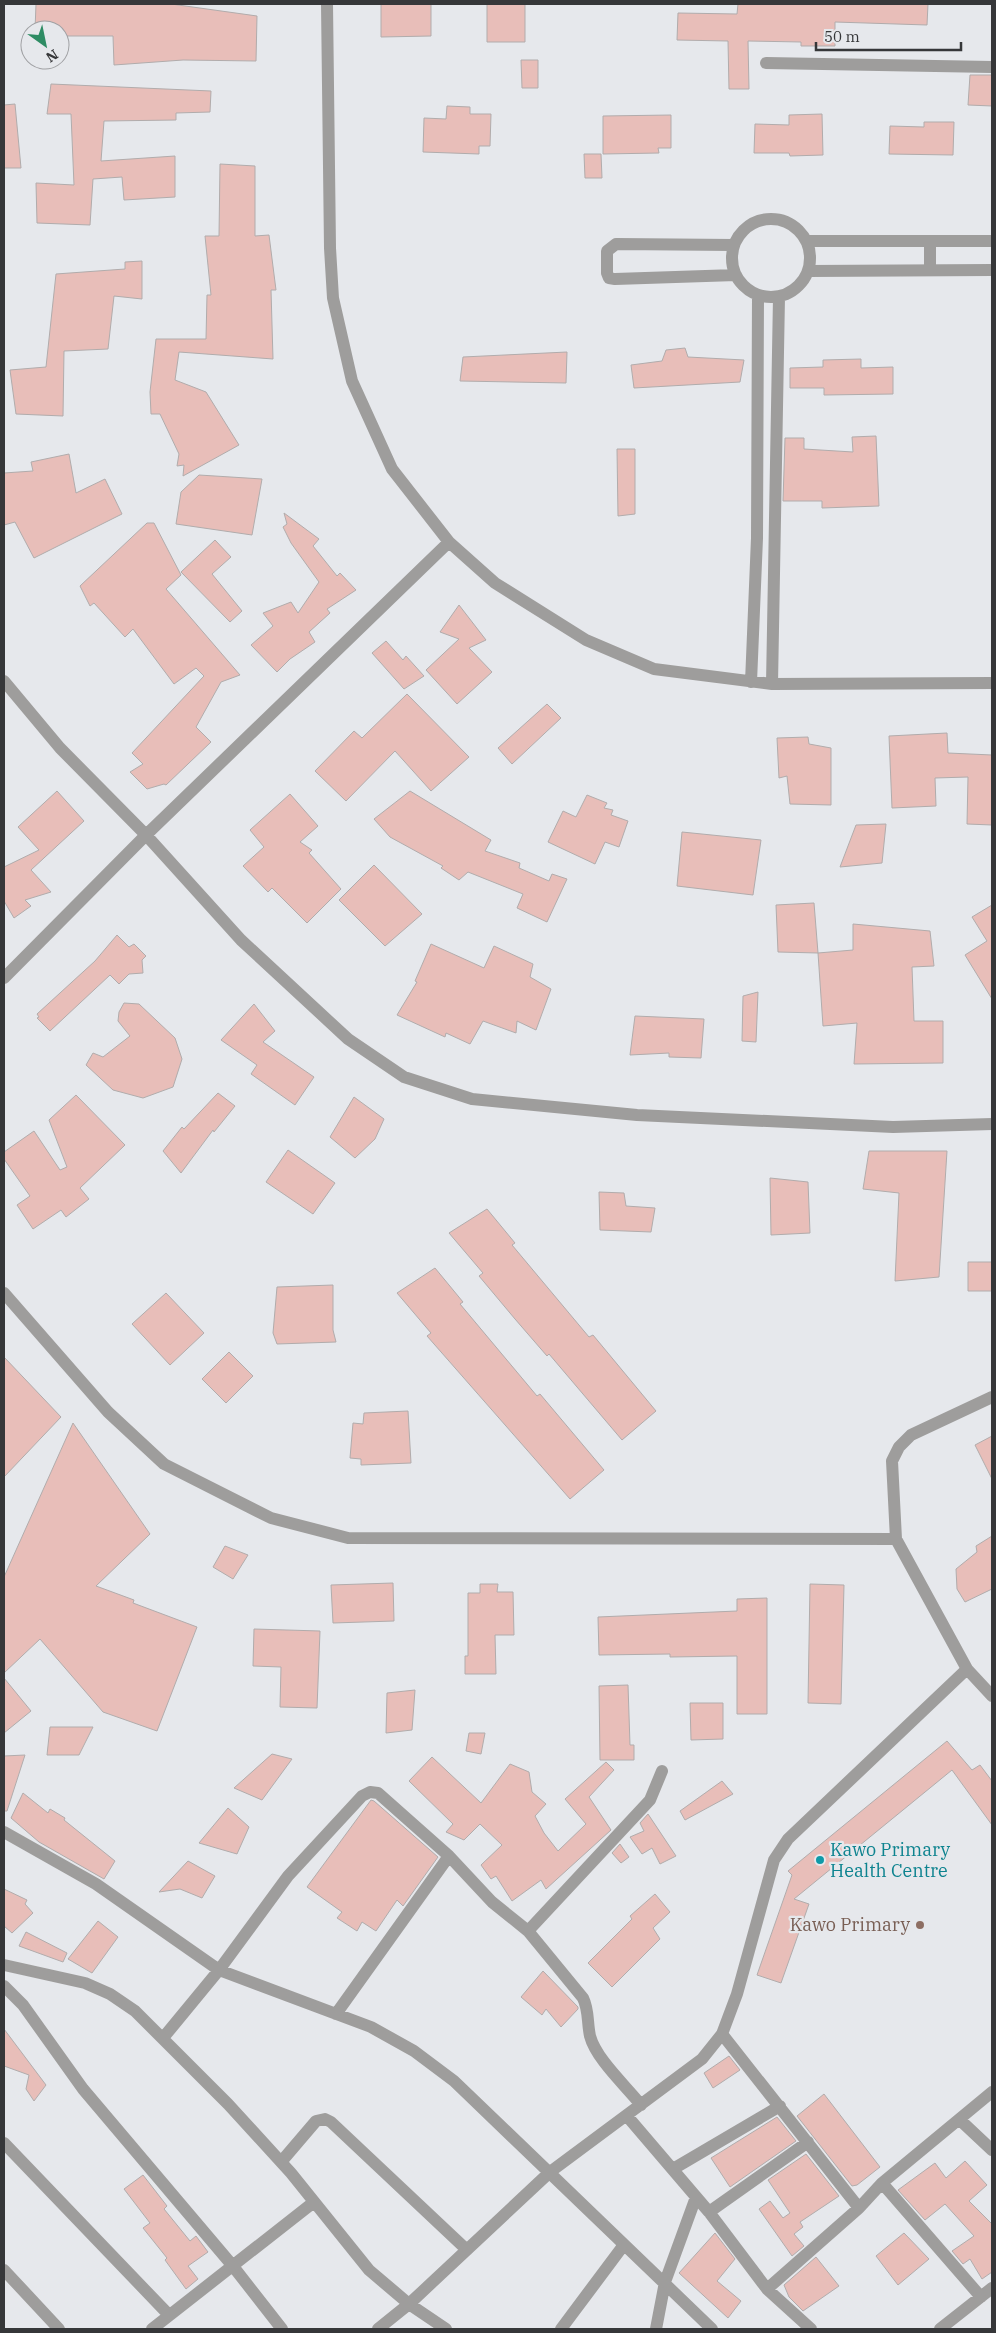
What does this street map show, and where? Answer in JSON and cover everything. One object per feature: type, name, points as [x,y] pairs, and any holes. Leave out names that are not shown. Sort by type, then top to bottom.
[{"type":"street","points":[[327,4],[330,248],[333,298],[352,381],[392,469],[449,542],[495,583],[586,640],[654,669],[772,684],[992,683]]},
{"type":"street","points":[[766,63],[992,67]]},
{"type":"street","points":[[774,218],[794,225],[807,241],[811,260],[809,271],[797,288],[779,297],[758,295],[741,284],[736,275],[732,260],[734,245],[739,236],[754,222],[774,218]]},
{"type":"street","points":[[807,241],[992,241]]},
{"type":"street","points":[[930,241],[930,270]]},
{"type":"street","points":[[734,245],[616,244],[607,251],[607,273],[609,278],[616,279],[736,275]]},
{"type":"street","points":[[809,271],[992,270]]},
{"type":"street","points":[[751,682],[757,538],[758,295]]},
{"type":"street","points":[[772,684],[779,297]]},
{"type":"street","points":[[757,348],[778,349]]},
{"type":"street","points":[[757,538],[776,538]]},
{"type":"street","points":[[4,978],[146,835],[449,542]]},
{"type":"street","points":[[4,681],[60,748],[146,835],[241,940],[348,1039],[404,1077],[472,1099],[638,1115],[893,1127],[992,1124]]},
{"type":"street","points":[[4,1294],[108,1412],[164,1464],[271,1518],[348,1538],[896,1539]]},
{"type":"street","points":[[992,1396],[911,1435],[899,1447],[892,1461],[896,1539],[967,1669],[992,1696]]},
{"type":"street","points":[[378,2329],[409,2304],[550,2172],[702,2059],[722,2034],[737,1994],[774,1860],[788,1839],[967,1669]]},
{"type":"street","points":[[528,1930],[650,1800],[662,1772]]},
{"type":"street","points":[[163,2038],[219,1970],[288,1876],[362,1796],[370,1792],[378,1793],[449,1856],[492,1902],[528,1930],[583,1998],[588,2008],[590,2036],[599,2055],[641,2105]]},
{"type":"street","points":[[4,1832],[96,1884],[219,1970],[371,2027],[422,2057],[454,2081],[550,2172],[623,2246],[665,2282],[712,2329]]},
{"type":"street","points":[[336,2014],[449,1856]]},
{"type":"street","points":[[4,1965],[85,1982],[110,1994],[135,2011],[228,2104],[281,2162],[369,2270],[409,2304],[446,2329]]},
{"type":"street","points":[[4,1986],[23,2005],[83,2089],[232,2265],[282,2329]]},
{"type":"street","points":[[722,2034],[859,2208]]},
{"type":"street","points":[[767,2289],[859,2208],[882,2183],[992,2092]]},
{"type":"street","points":[[673,2170],[780,2106]]},
{"type":"street","points":[[627,2116],[709,2212],[767,2289],[811,2329]]},
{"type":"street","points":[[281,2162],[316,2121],[325,2119],[332,2122],[467,2250]]},
{"type":"street","points":[[960,2120],[992,2150]]},
{"type":"street","points":[[709,2212],[808,2142]]},
{"type":"street","points":[[4,2143],[169,2315]]},
{"type":"street","points":[[882,2183],[981,2297]]},
{"type":"street","points":[[656,2329],[665,2282],[696,2197]]},
{"type":"street","points":[[152,2329],[314,2202]]},
{"type":"street","points":[[561,2329],[623,2246]]},
{"type":"street","points":[[4,2270],[59,2329]]},
{"type":"street","points":[[940,2329],[992,2288]]},
{"type":"building","points":[[36,4],[171,4],[257,16],[256,61],[183,60],[114,65],[113,36],[70,36],[70,20],[35,20]]},
{"type":"building","points":[[381,4],[431,4],[431,36],[381,37]]},
{"type":"building","points":[[487,4],[525,4],[525,42],[487,42]]},
{"type":"building","points":[[738,4],[928,4],[927,25],[835,22],[835,46],[801,46],[801,42],[748,41],[749,89],[729,89],[728,41],[677,40],[678,13],[737,14]]},
{"type":"building","points":[[521,60],[538,60],[538,88],[522,88]]},
{"type":"building","points":[[970,75],[992,75],[992,106],[968,105]]},
{"type":"building","points":[[51,84],[211,91],[210,112],[176,113],[176,120],[104,121],[101,161],[175,156],[175,197],[124,200],[122,177],[93,179],[90,225],[37,223],[36,183],[74,185],[71,114],[47,114]]},
{"type":"building","points":[[15,104],[21,168],[4,168],[4,105]]},
{"type":"building","points":[[447,106],[470,107],[470,114],[491,114],[490,146],[479,146],[479,154],[423,152],[424,118],[446,119]]},
{"type":"building","points":[[822,114],[823,155],[790,156],[789,153],[754,153],[755,124],[789,125],[789,115]]},
{"type":"building","points":[[671,115],[671,148],[658,148],[659,153],[603,154],[603,116]]},
{"type":"building","points":[[924,122],[954,122],[953,155],[889,154],[890,126],[924,127]]},
{"type":"building","points":[[584,154],[601,154],[602,178],[585,178]]},
{"type":"building","points":[[220,164],[255,166],[255,236],[269,235],[276,290],[271,290],[273,359],[179,352],[175,380],[206,392],[239,445],[183,476],[184,465],[177,466],[179,454],[160,414],[151,414],[150,392],[156,339],[206,339],[207,295],[211,295],[205,236],[219,236]]},
{"type":"building","points":[[142,261],[142,299],[114,296],[108,349],[64,351],[63,416],[16,414],[10,370],[46,367],[56,274],[125,269],[125,262]]},
{"type":"building","points":[[685,348],[688,357],[744,360],[740,382],[634,388],[631,365],[662,361],[666,350]]},
{"type":"building","points":[[567,352],[566,383],[460,381],[463,357]]},
{"type":"building","points":[[861,359],[861,368],[893,367],[893,394],[824,395],[824,388],[790,388],[790,368],[823,367],[823,360]]},
{"type":"building","points":[[876,436],[879,506],[822,508],[822,501],[783,501],[785,438],[804,438],[804,449],[853,452],[852,437]]},
{"type":"building","points":[[617,449],[635,449],[635,514],[618,516]]},
{"type":"building","points":[[69,454],[76,493],[105,479],[122,514],[34,558],[15,522],[4,525],[4,473],[33,471],[31,462]]},
{"type":"building","points":[[199,475],[262,479],[252,535],[176,524],[181,492]]},
{"type":"building","points":[[284,513],[319,539],[313,546],[337,576],[340,573],[356,590],[327,609],[330,613],[309,632],[315,642],[290,659],[277,672],[251,645],[273,626],[263,613],[291,602],[298,613],[319,582],[291,543],[283,527],[287,524]]},
{"type":"building","points":[[147,523],[154,523],[181,575],[166,589],[240,675],[221,682],[196,727],[211,742],[166,785],[147,789],[130,772],[143,764],[132,753],[204,676],[196,668],[174,684],[133,629],[125,637],[94,603],[90,606],[80,586]]},
{"type":"building","points":[[215,540],[231,557],[212,574],[242,611],[230,622],[181,572]]},
{"type":"building","points":[[459,605],[486,640],[469,648],[492,672],[457,704],[426,670],[459,639],[440,632]]},
{"type":"building","points":[[386,641],[403,660],[406,656],[424,676],[404,689],[372,653]]},
{"type":"building","points":[[407,694],[469,757],[431,791],[395,751],[346,801],[315,771],[354,731],[362,738]]},
{"type":"building","points":[[547,704],[561,718],[512,764],[498,748]]},
{"type":"building","points":[[947,733],[948,753],[992,755],[992,825],[967,824],[968,777],[935,778],[936,806],[892,808],[889,736]]},
{"type":"building","points":[[808,737],[809,744],[831,748],[831,805],[790,804],[787,776],[779,778],[777,738]]},
{"type":"building","points":[[57,791],[84,821],[31,870],[51,892],[25,900],[31,906],[14,918],[4,901],[4,867],[39,850],[18,827]]},
{"type":"building","points":[[410,791],[491,840],[485,851],[520,863],[519,868],[549,881],[552,874],[567,879],[547,922],[517,908],[523,894],[468,872],[459,880],[441,868],[443,866],[390,837],[374,819]]},
{"type":"building","points":[[290,794],[318,826],[300,842],[312,850],[309,853],[341,889],[307,923],[272,888],[268,892],[243,866],[264,847],[250,830]]},
{"type":"building","points":[[587,795],[607,803],[604,808],[613,810],[611,815],[628,821],[619,847],[605,842],[595,864],[548,842],[563,811],[576,817]]},
{"type":"building","points":[[886,824],[882,863],[840,867],[856,825]]},
{"type":"building","points":[[682,832],[761,840],[753,895],[677,886]]},
{"type":"building","points":[[374,865],[422,914],[385,946],[339,900]]},
{"type":"building","points":[[814,903],[818,953],[778,952],[776,905]]},
{"type":"building","points":[[992,905],[992,999],[965,955],[987,941],[972,917]]},
{"type":"building","points":[[853,924],[930,931],[934,966],[912,967],[914,1021],[943,1021],[943,1063],[854,1064],[857,1023],[823,1026],[818,953],[853,950]]},
{"type":"building","points":[[117,935],[129,947],[134,944],[146,956],[142,960],[143,973],[129,974],[119,984],[110,975],[50,1031],[37,1018],[39,1017],[37,1014],[95,961]]},
{"type":"building","points":[[431,944],[484,968],[494,946],[533,964],[530,977],[551,989],[536,1030],[517,1021],[516,1033],[483,1021],[470,1044],[446,1033],[445,1037],[397,1015],[417,982],[415,981]]},
{"type":"building","points":[[758,992],[756,1042],[742,1041],[743,996]]},
{"type":"building","points":[[124,1003],[139,1004],[175,1038],[182,1059],[173,1087],[143,1098],[113,1090],[86,1065],[93,1053],[103,1057],[130,1036],[118,1021],[119,1012]]},
{"type":"building","points":[[254,1004],[275,1031],[263,1042],[314,1077],[295,1105],[251,1074],[257,1065],[221,1040]]},
{"type":"building","points":[[635,1016],[704,1019],[701,1058],[669,1057],[669,1053],[630,1055]]},
{"type":"building","points":[[218,1093],[235,1106],[214,1132],[213,1130],[181,1173],[163,1151],[182,1127],[184,1129]]},
{"type":"building","points":[[76,1095],[125,1145],[80,1188],[89,1199],[66,1217],[61,1210],[33,1229],[17,1205],[30,1196],[4,1159],[4,1152],[34,1131],[60,1170],[67,1167],[49,1120]]},
{"type":"building","points":[[354,1097],[384,1119],[375,1139],[355,1158],[330,1137]]},
{"type":"building","points":[[288,1150],[335,1183],[313,1214],[266,1182]]},
{"type":"building","points":[[869,1151],[947,1151],[939,1277],[895,1281],[899,1193],[863,1189]]},
{"type":"building","points":[[770,1178],[808,1182],[810,1233],[771,1235]]},
{"type":"building","points":[[599,1192],[624,1193],[626,1206],[655,1208],[651,1232],[600,1230]]},
{"type":"building","points":[[487,1209],[515,1243],[512,1245],[589,1337],[593,1335],[656,1411],[622,1440],[479,1276],[483,1273],[449,1233]]},
{"type":"building","points":[[968,1262],[992,1262],[992,1291],[968,1291]]},
{"type":"building","points":[[435,1268],[463,1302],[460,1304],[537,1396],[540,1394],[604,1470],[570,1499],[427,1336],[431,1333],[397,1293]]},
{"type":"building","points":[[333,1285],[333,1330],[336,1342],[277,1344],[273,1333],[277,1287]]},
{"type":"building","points":[[166,1293],[204,1333],[170,1365],[132,1324]]},
{"type":"building","points":[[229,1352],[253,1376],[226,1403],[202,1379]]},
{"type":"building","points":[[4,1357],[61,1417],[4,1477]]},
{"type":"building","points":[[408,1411],[411,1463],[361,1465],[361,1459],[350,1458],[353,1423],[363,1424],[364,1413]]},
{"type":"building","points":[[73,1423],[150,1534],[96,1586],[134,1600],[133,1603],[197,1627],[157,1731],[103,1712],[40,1639],[4,1673],[4,1577]]},
{"type":"building","points":[[992,1436],[992,1479],[975,1445]]},
{"type":"building","points":[[992,1536],[992,1589],[965,1602],[957,1589],[956,1569],[977,1552],[976,1546]]},
{"type":"building","points":[[225,1546],[248,1555],[233,1579],[213,1567]]},
{"type":"building","points":[[393,1583],[394,1621],[333,1623],[331,1585]]},
{"type":"building","points":[[480,1584],[498,1584],[497,1592],[513,1592],[514,1635],[495,1635],[496,1674],[465,1674],[465,1656],[468,1656],[468,1593],[480,1593]]},
{"type":"building","points":[[810,1584],[844,1585],[841,1704],[808,1703]]},
{"type":"building","points":[[767,1598],[767,1714],[737,1714],[737,1656],[670,1657],[670,1654],[599,1655],[598,1617],[737,1611],[737,1599]]},
{"type":"building","points":[[254,1629],[320,1631],[317,1708],[280,1707],[281,1667],[253,1666]]},
{"type":"building","points":[[4,1678],[31,1711],[4,1733]]},
{"type":"building","points":[[628,1685],[630,1745],[634,1745],[634,1760],[600,1760],[599,1686]]},
{"type":"building","points":[[415,1690],[412,1730],[386,1733],[387,1693]]},
{"type":"building","points":[[690,1703],[723,1703],[723,1739],[691,1740]]},
{"type":"building","points":[[50,1727],[93,1727],[79,1755],[47,1755]]},
{"type":"building","points":[[469,1733],[485,1733],[481,1754],[466,1751]]},
{"type":"building","points":[[947,1741],[972,1770],[980,1765],[992,1781],[992,1825],[952,1770],[794,1899],[809,1904],[781,1983],[757,1975],[792,1875],[788,1871]]},
{"type":"building","points":[[272,1754],[292,1759],[262,1800],[234,1788]]},
{"type":"building","points":[[25,1755],[7,1811],[4,1811],[4,1756]]},
{"type":"building","points":[[432,1757],[481,1803],[510,1764],[529,1772],[532,1792],[546,1804],[535,1816],[544,1833],[558,1851],[586,1824],[565,1799],[606,1762],[614,1770],[589,1797],[611,1830],[546,1889],[541,1880],[512,1901],[496,1876],[491,1879],[481,1865],[502,1845],[480,1824],[464,1840],[446,1832],[453,1824],[409,1781]]},
{"type":"building","points":[[722,1781],[733,1794],[685,1820],[680,1811]]},
{"type":"building","points":[[23,1793],[48,1813],[50,1809],[65,1818],[64,1820],[115,1861],[104,1879],[39,1842],[11,1818]]},
{"type":"building","points":[[371,1800],[438,1857],[403,1906],[397,1900],[376,1931],[362,1922],[357,1931],[337,1918],[342,1912],[307,1887]]},
{"type":"building","points":[[228,1808],[249,1827],[237,1854],[199,1843]]},
{"type":"building","points":[[648,1814],[676,1856],[660,1864],[652,1848],[642,1854],[630,1837],[644,1831],[640,1823]]},
{"type":"building","points":[[620,1844],[629,1857],[621,1863],[612,1853]]},
{"type":"building","points":[[188,1861],[215,1876],[202,1898],[180,1889],[159,1892]]},
{"type":"building","points":[[4,1889],[27,1900],[25,1904],[33,1913],[12,1933],[4,1926]]},
{"type":"building","points":[[655,1894],[670,1912],[653,1928],[660,1939],[612,1987],[588,1963],[632,1919],[630,1916]]},
{"type":"building","points":[[98,1921],[118,1937],[92,1973],[68,1959]]},
{"type":"building","points":[[26,1932],[67,1953],[63,1962],[19,1946]]},
{"type":"building","points":[[543,1971],[578,2007],[561,2027],[546,2009],[542,2015],[521,1997]]},
{"type":"building","points":[[4,2029],[46,2085],[34,2101],[26,2089],[29,2075],[4,2066]]},
{"type":"building","points":[[729,2056],[740,2070],[713,2088],[704,2073]]},
{"type":"building","points":[[824,2094],[880,2167],[857,2185],[852,2186],[797,2116]]},
{"type":"building","points":[[777,2117],[796,2141],[730,2187],[711,2158]]},
{"type":"building","points":[[806,2154],[839,2196],[800,2222],[803,2227],[794,2234],[804,2246],[792,2256],[759,2209],[770,2201],[783,2218],[790,2213],[768,2180]]},
{"type":"building","points":[[965,2161],[987,2185],[969,2201],[992,2224],[992,2272],[982,2279],[970,2259],[963,2264],[952,2251],[974,2236],[945,2204],[925,2220],[898,2190],[935,2163],[946,2178]]},
{"type":"building","points":[[143,2175],[167,2206],[164,2209],[190,2241],[196,2236],[208,2252],[188,2266],[198,2279],[186,2289],[165,2260],[167,2258],[143,2228],[150,2223],[124,2189]]},
{"type":"building","points":[[715,2233],[735,2259],[717,2281],[741,2301],[728,2318],[679,2273]]},
{"type":"building","points":[[904,2233],[929,2259],[898,2285],[876,2256]]},
{"type":"building","points":[[816,2257],[839,2286],[803,2311],[789,2297],[784,2285]]},
{"type":"place","name":"Kawo Primary Health Centre","points":[[820,1860]]},
{"type":"place","name":"Kawo Primary","points":[[920,1925]]}]
